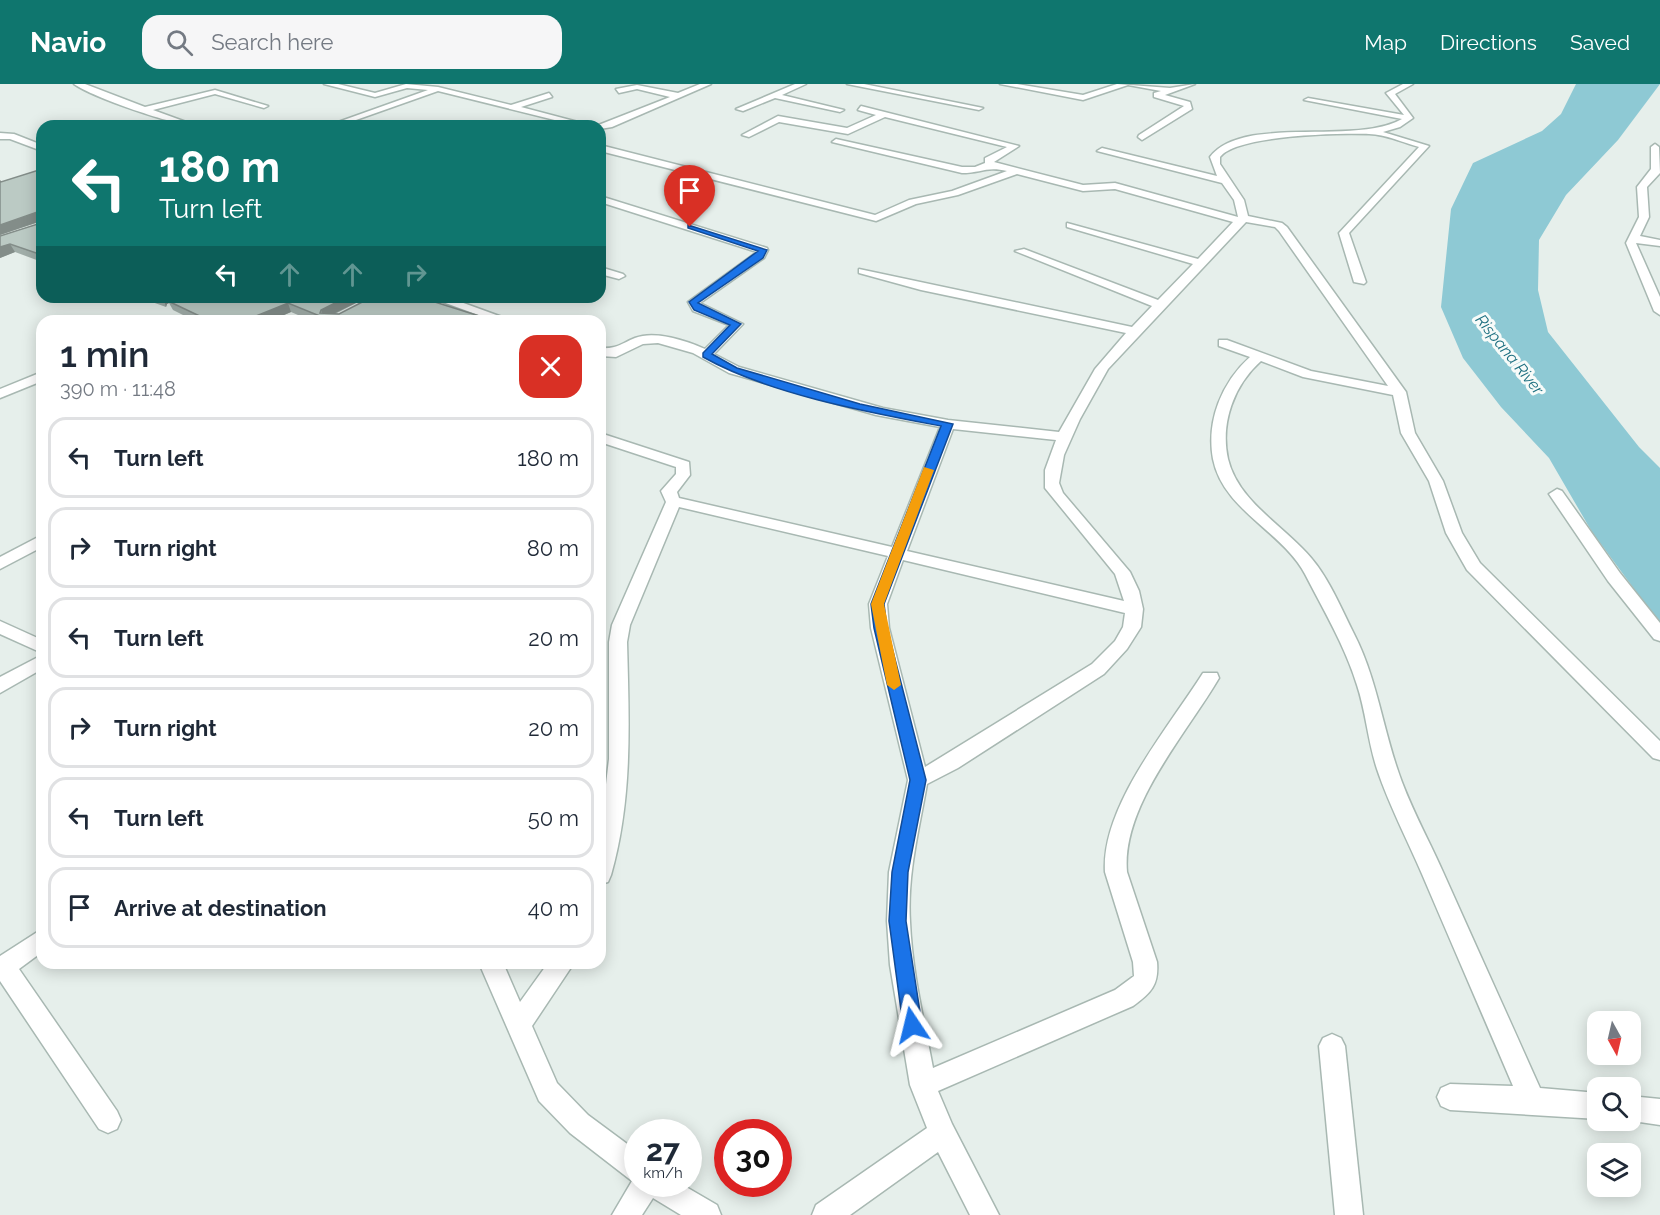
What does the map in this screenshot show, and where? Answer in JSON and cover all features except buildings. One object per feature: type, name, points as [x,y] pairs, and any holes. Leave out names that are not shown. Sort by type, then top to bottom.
[{"type":"street","points":[[78,84],[175,120]]},
{"type":"street","points":[[328,84],[375,95],[407,86],[438,89],[565,120]]},
{"type":"street","points":[[348,120],[456,84]]},
{"type":"street","points":[[606,125],[706,84]]},
{"type":"street","points":[[740,109],[802,84]]},
{"type":"street","points":[[851,84],[979,108]]},
{"type":"street","points":[[1004,84],[1083,98],[1125,84]]},
{"type":"street","points":[[1132,84],[1170,90]]},
{"type":"street","points":[[1142,137],[1189,107],[1187,104],[1157,95],[1191,84]]},
{"type":"street","points":[[1409,84],[1390,93],[1409,118]]},
{"type":"street","points":[[619,91],[636,87],[678,96]]},
{"type":"street","points":[[144,110],[212,92],[264,106]]},
{"type":"street","points":[[512,107],[549,95]]},
{"type":"street","points":[[773,95],[840,110]]},
{"type":"street","points":[[1308,100],[1409,118]]},
{"type":"street","points":[[861,108],[1015,146],[988,160],[990,164]]},
{"type":"street","points":[[746,135],[778,119],[848,131],[884,114]]},
{"type":"street","points":[[918,780],[951,763],[1098,669],[1121,645],[1132,627],[1134,609],[1131,591],[1122,572],[1051,487],[1053,470],[1065,437],[1099,372],[1132,331],[1242,219],[1242,202],[1216,166],[1215,156],[1218,150],[1227,144],[1254,138],[1372,131],[1394,126],[1409,118]]},
{"type":"street","points":[[1360,282],[1344,233],[1425,146],[1372,131]]},
{"type":"street","points":[[0,136],[11,136],[36,146]]},
{"type":"street","points":[[836,142],[962,171],[976,170],[990,164],[1083,188],[1115,186],[1242,219],[1278,225],[1399,392],[1408,433],[1436,481],[1454,533],[1473,566],[1660,753]]},
{"type":"street","points":[[1655,147],[1658,170],[1642,187],[1644,217],[1634,238],[1633,249],[1660,311]]},
{"type":"street","points":[[606,150],[876,218],[913,202],[955,193],[1016,171]]},
{"type":"street","points":[[1102,151],[1227,181]]},
{"type":"street","points":[[606,201],[763,250],[760,256],[694,302],[697,308],[736,324],[706,355]]},
{"type":"street","points":[[1071,225],[1198,262]]},
{"type":"street","points":[[1634,238],[1660,243]]},
{"type":"street","points":[[1020,251],[1158,304]]},
{"type":"street","points":[[863,271],[921,287],[1132,331]]},
{"type":"street","points":[[606,272],[619,276]]},
{"type":"street","points":[[453,303],[489,315]]},
{"type":"street","points":[[606,352],[616,353],[640,340],[652,338],[706,355],[734,370],[848,404],[948,424],[1065,437]]},
{"type":"street","points":[[1223,343],[1308,374],[1399,392]]},
{"type":"street","points":[[1258,357],[1239,374],[1226,400],[1218,437],[1221,461],[1228,478],[1247,506],[1287,540],[1308,564],[1346,635],[1367,686],[1387,770],[1532,1100]]},
{"type":"street","points":[[0,394],[36,378]]},
{"type":"street","points":[[948,424],[881,590],[879,616],[918,780],[900,872],[898,921],[902,965],[923,1085],[942,1133],[985,1215]]},
{"type":"street","points":[[606,439],[684,465],[683,475],[669,491],[674,501],[1134,609]]},
{"type":"street","points":[[1557,494],[1614,577],[1660,635]]},
{"type":"street","points":[[606,854],[619,796],[618,652],[621,625],[674,501]]},
{"type":"street","points":[[0,564],[36,543]]},
{"type":"street","points":[[0,627],[36,643]]},
{"type":"street","points":[[0,686],[36,665]]},
{"type":"street","points":[[923,1085],[1124,998],[1143,984],[1148,973],[1145,958],[1116,880],[1114,860],[1117,846],[1126,818],[1141,788],[1210,678]]},
{"type":"street","points":[[36,944],[2,969],[108,1120]]},
{"type":"street","points":[[494,969],[548,1092],[579,1124],[624,1159]]},
{"type":"street","points":[[518,1025],[558,969]]},
{"type":"street","points":[[1332,1046],[1350,1215]]},
{"type":"street","points":[[1450,1097],[1587,1105]]},
{"type":"street","points":[[1641,1110],[1660,1112]]},
{"type":"street","points":[[826,1215],[942,1133]]},
{"type":"street","points":[[626,1215],[638,1197]]},
{"type":"street","points":[[678,1197],[707,1215]]},
{"type":"water","name":"Rispana River","points":[[1576,84],[1660,84],[1618,140],[1566,195],[1539,240],[1538,290],[1548,332],[1639,447],[1660,468],[1660,624],[1592,532],[1549,458],[1501,407],[1463,358],[1441,307],[1451,209],[1473,163],[1542,131],[1561,114]]},
{"type":"slow traffic","points":[[894,685],[880,628],[878,604],[881,590],[897,555],[928,470]]},
{"type":"route","points":[[690,227],[763,250],[760,256],[694,302],[697,308],[736,322],[735,326],[706,355],[734,370],[859,407],[948,424],[881,590],[878,604],[880,628],[918,780],[900,872],[898,921],[902,965],[912,1025]]}]
